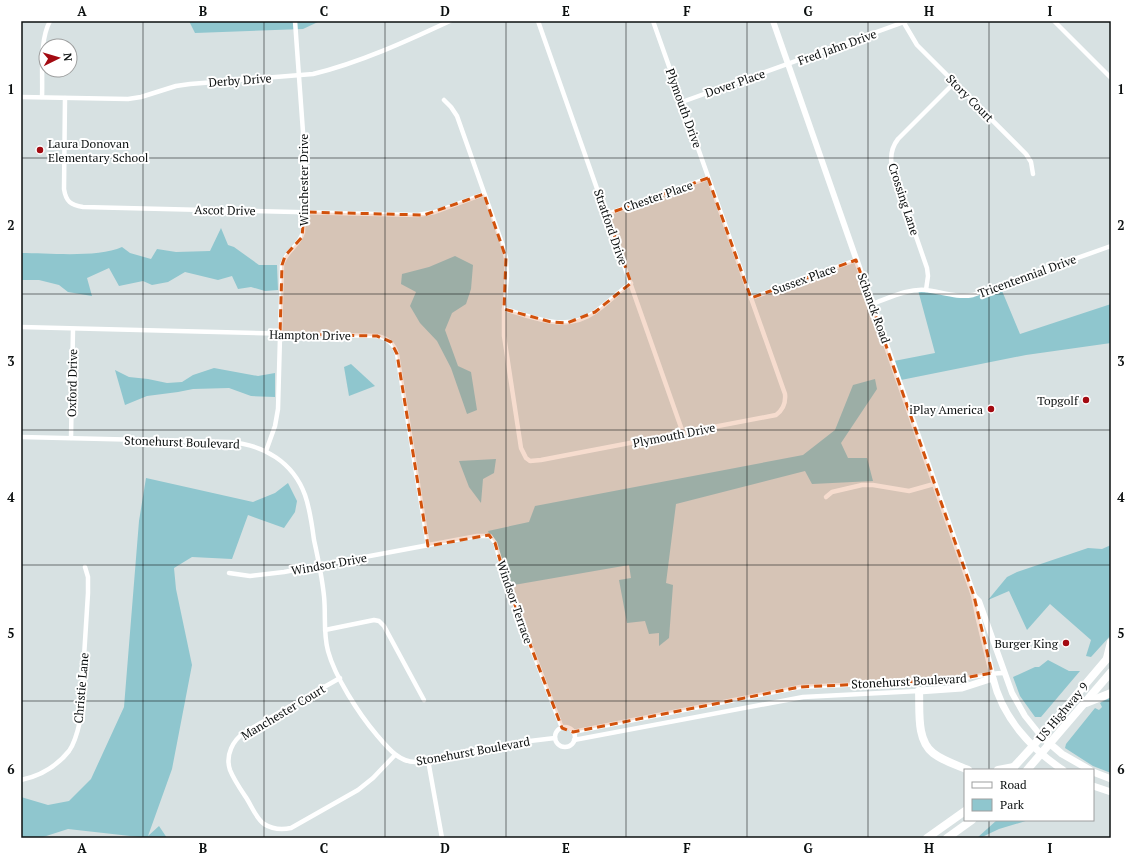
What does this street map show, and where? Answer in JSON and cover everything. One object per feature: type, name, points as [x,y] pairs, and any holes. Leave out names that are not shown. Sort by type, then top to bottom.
[{"type":"highway","points":[[1109,656],[1111,642]]},
{"type":"highway","name":"US Highway 9","points":[[1013,768],[1109,656]]},
{"type":"highway","name":"US Highway 9","points":[[1028,769],[1111,672]]},
{"type":"highway","points":[[919,691],[921,729],[924,743],[934,753],[966,769]]},
{"type":"highway","points":[[1085,703],[1111,694]]},
{"type":"highway","points":[[927,838],[964,812]]},
{"type":"highway","points":[[947,838],[971,821]]},
{"type":"main road","name":"Stonehurst Boulevard","points":[[919,691],[962,688],[993,676]]},
{"type":"main road","name":"Schanck Road","points":[[993,676],[998,694],[1020,731],[1033,746],[1062,769]]},
{"type":"main road","points":[[1042,736],[1074,762],[1088,769]]},
{"type":"main road","points":[[1094,772],[1111,779]]},
{"type":"main road","points":[[1094,786],[1111,792]]},
{"type":"street","points":[[42,97],[43,42],[50,21]]},
{"type":"street","name":"Winchester Drive","points":[[266,451],[275,426],[278,409],[282,265],[285,256],[296,246],[302,237],[303,232],[305,160],[295,21]]},
{"type":"street","name":"Derby Drive","points":[[21,97],[128,99],[141,97],[176,86],[190,84],[299,76],[328,70],[397,45],[450,21]]},
{"type":"street","name":"Stratford Drive","points":[[538,21],[683,433]]},
{"type":"street","name":"Plymouth Drive","points":[[444,100],[457,116],[506,258],[507,276],[503,325],[505,345],[522,448],[528,460],[541,460],[772,416],[780,412],[784,406],[785,394],[653,21]]},
{"type":"street","name":"Schanck Road","points":[[773,21],[974,596],[993,676]]},
{"type":"street","points":[[1054,21],[1111,78]]},
{"type":"street","name":"Fred Jahn Drive","points":[[788,64],[905,22]]},
{"type":"street","name":"Story Court","points":[[905,22],[917,45],[1026,154],[1031,162],[1033,174]]},
{"type":"street","name":"Dover Place","points":[[682,102],[788,64]]},
{"type":"street","name":"Crossing Lane","points":[[926,290],[928,276],[927,268],[892,167],[891,155],[892,149],[898,139],[954,83]]},
{"type":"street","name":"Ascot Drive","points":[[65,98],[64,189],[65,196],[72,205],[424,215],[484,194]]},
{"type":"street","name":"Chester Place","points":[[607,214],[708,178]]},
{"type":"street","name":"Tricentennial Drive","points":[[872,304],[913,290],[926,290],[960,296],[973,295],[1111,246]]},
{"type":"street","name":"Sussex Place","points":[[751,298],[856,260]]},
{"type":"street","points":[[504,309],[551,322],[573,322],[595,312],[630,282]]},
{"type":"street","name":"Hampton Drive","points":[[21,328],[377,336],[386,339],[393,345],[397,354],[428,546]]},
{"type":"street","name":"Oxford Drive","points":[[71,438],[73,329]]},
{"type":"street","name":"Stonehurst Boulevard","points":[[21,437],[230,442],[247,444],[266,451],[287,467],[296,478],[304,492],[309,511],[324,597],[325,640],[328,652],[340,678],[363,717],[395,755],[406,761],[417,762],[511,743],[555,738],[558,744],[564,747],[570,745],[574,740],[803,697],[919,691]]},
{"type":"street","points":[[826,497],[832,492],[862,486],[909,490],[934,484]]},
{"type":"street","name":"Windsor Terrace","points":[[428,546],[483,535],[488,535],[493,538],[518,614],[562,728]]},
{"type":"street","name":"Windsor Drive","points":[[229,572],[250,576],[284,572],[428,546]]},
{"type":"street","name":"Christie Lane","points":[[21,780],[41,774],[56,763],[70,750],[77,732],[80,721],[88,593],[88,577],[86,567]]},
{"type":"street","name":"Schanck Road","points":[[974,596],[979,601],[1004,673],[1019,706],[1042,736]]},
{"type":"street","points":[[325,630],[374,620],[379,621],[384,626],[424,700]]},
{"type":"street","name":"Stonehurst Boulevard","points":[[573,732],[800,687],[881,682],[953,680],[993,676],[1004,673]]},
{"type":"street","name":"Manchester Court","points":[[340,678],[245,732],[233,743],[229,754],[229,769],[257,816],[271,827],[280,829],[291,828],[358,790],[395,755]]},
{"type":"street","points":[[908,681],[919,691]]},
{"type":"street","points":[[881,682],[881,692]]},
{"type":"street","points":[[753,696],[755,705]]},
{"type":"street","points":[[555,738],[556,733],[562,728],[568,728],[573,732],[574,740]]},
{"type":"street","points":[[428,760],[442,838]]},
{"type":"highlighted area","points":[[708,178],[751,298],[856,260],[974,596],[992,673],[953,680],[800,687],[573,732],[562,728],[558,720],[507,584],[495,543],[489,535],[428,546],[397,354],[391,342],[377,336],[280,334],[282,265],[285,256],[302,237],[304,212],[424,215],[484,194],[506,258],[504,309],[551,322],[567,323],[595,312],[631,283],[607,214]]},
{"type":"green space","points":[[189,21],[320,21],[303,29],[195,33]]},
{"type":"green space","points":[[221,228],[228,245],[234,247],[259,265],[277,265],[278,290],[265,291],[251,287],[238,289],[232,276],[218,280],[185,272],[168,282],[152,285],[143,281],[119,286],[109,268],[87,278],[92,296],[68,292],[59,285],[39,280],[21,280],[21,253],[87,254],[100,253],[122,247],[130,253],[151,259],[157,249],[176,252],[210,251]]},
{"type":"green space","points":[[455,256],[473,265],[471,289],[466,304],[452,313],[445,330],[458,366],[471,372],[477,410],[467,414],[451,368],[437,341],[420,323],[410,306],[416,292],[401,284],[402,274],[429,267]]},
{"type":"green space","points":[[1000,286],[1020,334],[1111,304],[1111,343],[1026,355],[901,380],[894,361],[935,353],[918,290],[965,296]]},
{"type":"green space","points":[[351,364],[375,386],[349,396],[344,367]]},
{"type":"green space","points":[[214,368],[258,376],[275,373],[275,397],[251,396],[229,388],[193,389],[147,396],[125,405],[115,370],[129,377],[167,383],[182,382],[193,375]]},
{"type":"green space","points":[[875,379],[877,389],[841,443],[848,458],[867,458],[873,481],[812,484],[805,471],[676,504],[666,583],[673,585],[669,638],[659,646],[659,633],[649,634],[645,621],[627,623],[619,580],[631,578],[629,565],[508,586],[488,531],[529,522],[535,506],[803,455],[835,430],[853,385]]},
{"type":"green space","points":[[496,459],[494,473],[483,479],[481,503],[469,487],[459,461]]},
{"type":"green space","points":[[146,478],[253,502],[275,493],[288,483],[297,501],[295,512],[284,528],[248,515],[232,559],[192,557],[174,568],[176,589],[192,665],[172,769],[148,836],[159,826],[167,838],[148,838],[68,829],[40,838],[21,838],[21,797],[48,805],[69,801],[91,779],[124,707],[139,521]]},
{"type":"green space","points":[[1111,545],[1111,635],[1091,657],[1086,656],[1091,640],[1050,604],[1027,630],[1009,591],[988,600],[1007,577],[1017,572],[1088,548],[1102,549]]},
{"type":"green space","points":[[1048,660],[1069,671],[1080,671],[1041,717],[1035,717],[1020,696],[1013,677],[1035,667],[1039,667]]},
{"type":"green space","points":[[1111,697],[1111,773],[1093,766],[1065,748],[1066,744],[1095,708],[1099,710],[1102,707],[1100,703]]},
{"type":"green space","points":[[996,821],[1026,821],[999,829],[977,838]]},
{"type":"place","name":"Laura Donovan Elementary School","points":[[40,150]]},
{"type":"place","name":"Topgolf","points":[[1086,400]]},
{"type":"place","name":"iPlay America","points":[[991,409]]},
{"type":"place","name":"Burger King","points":[[1066,643]]}]
